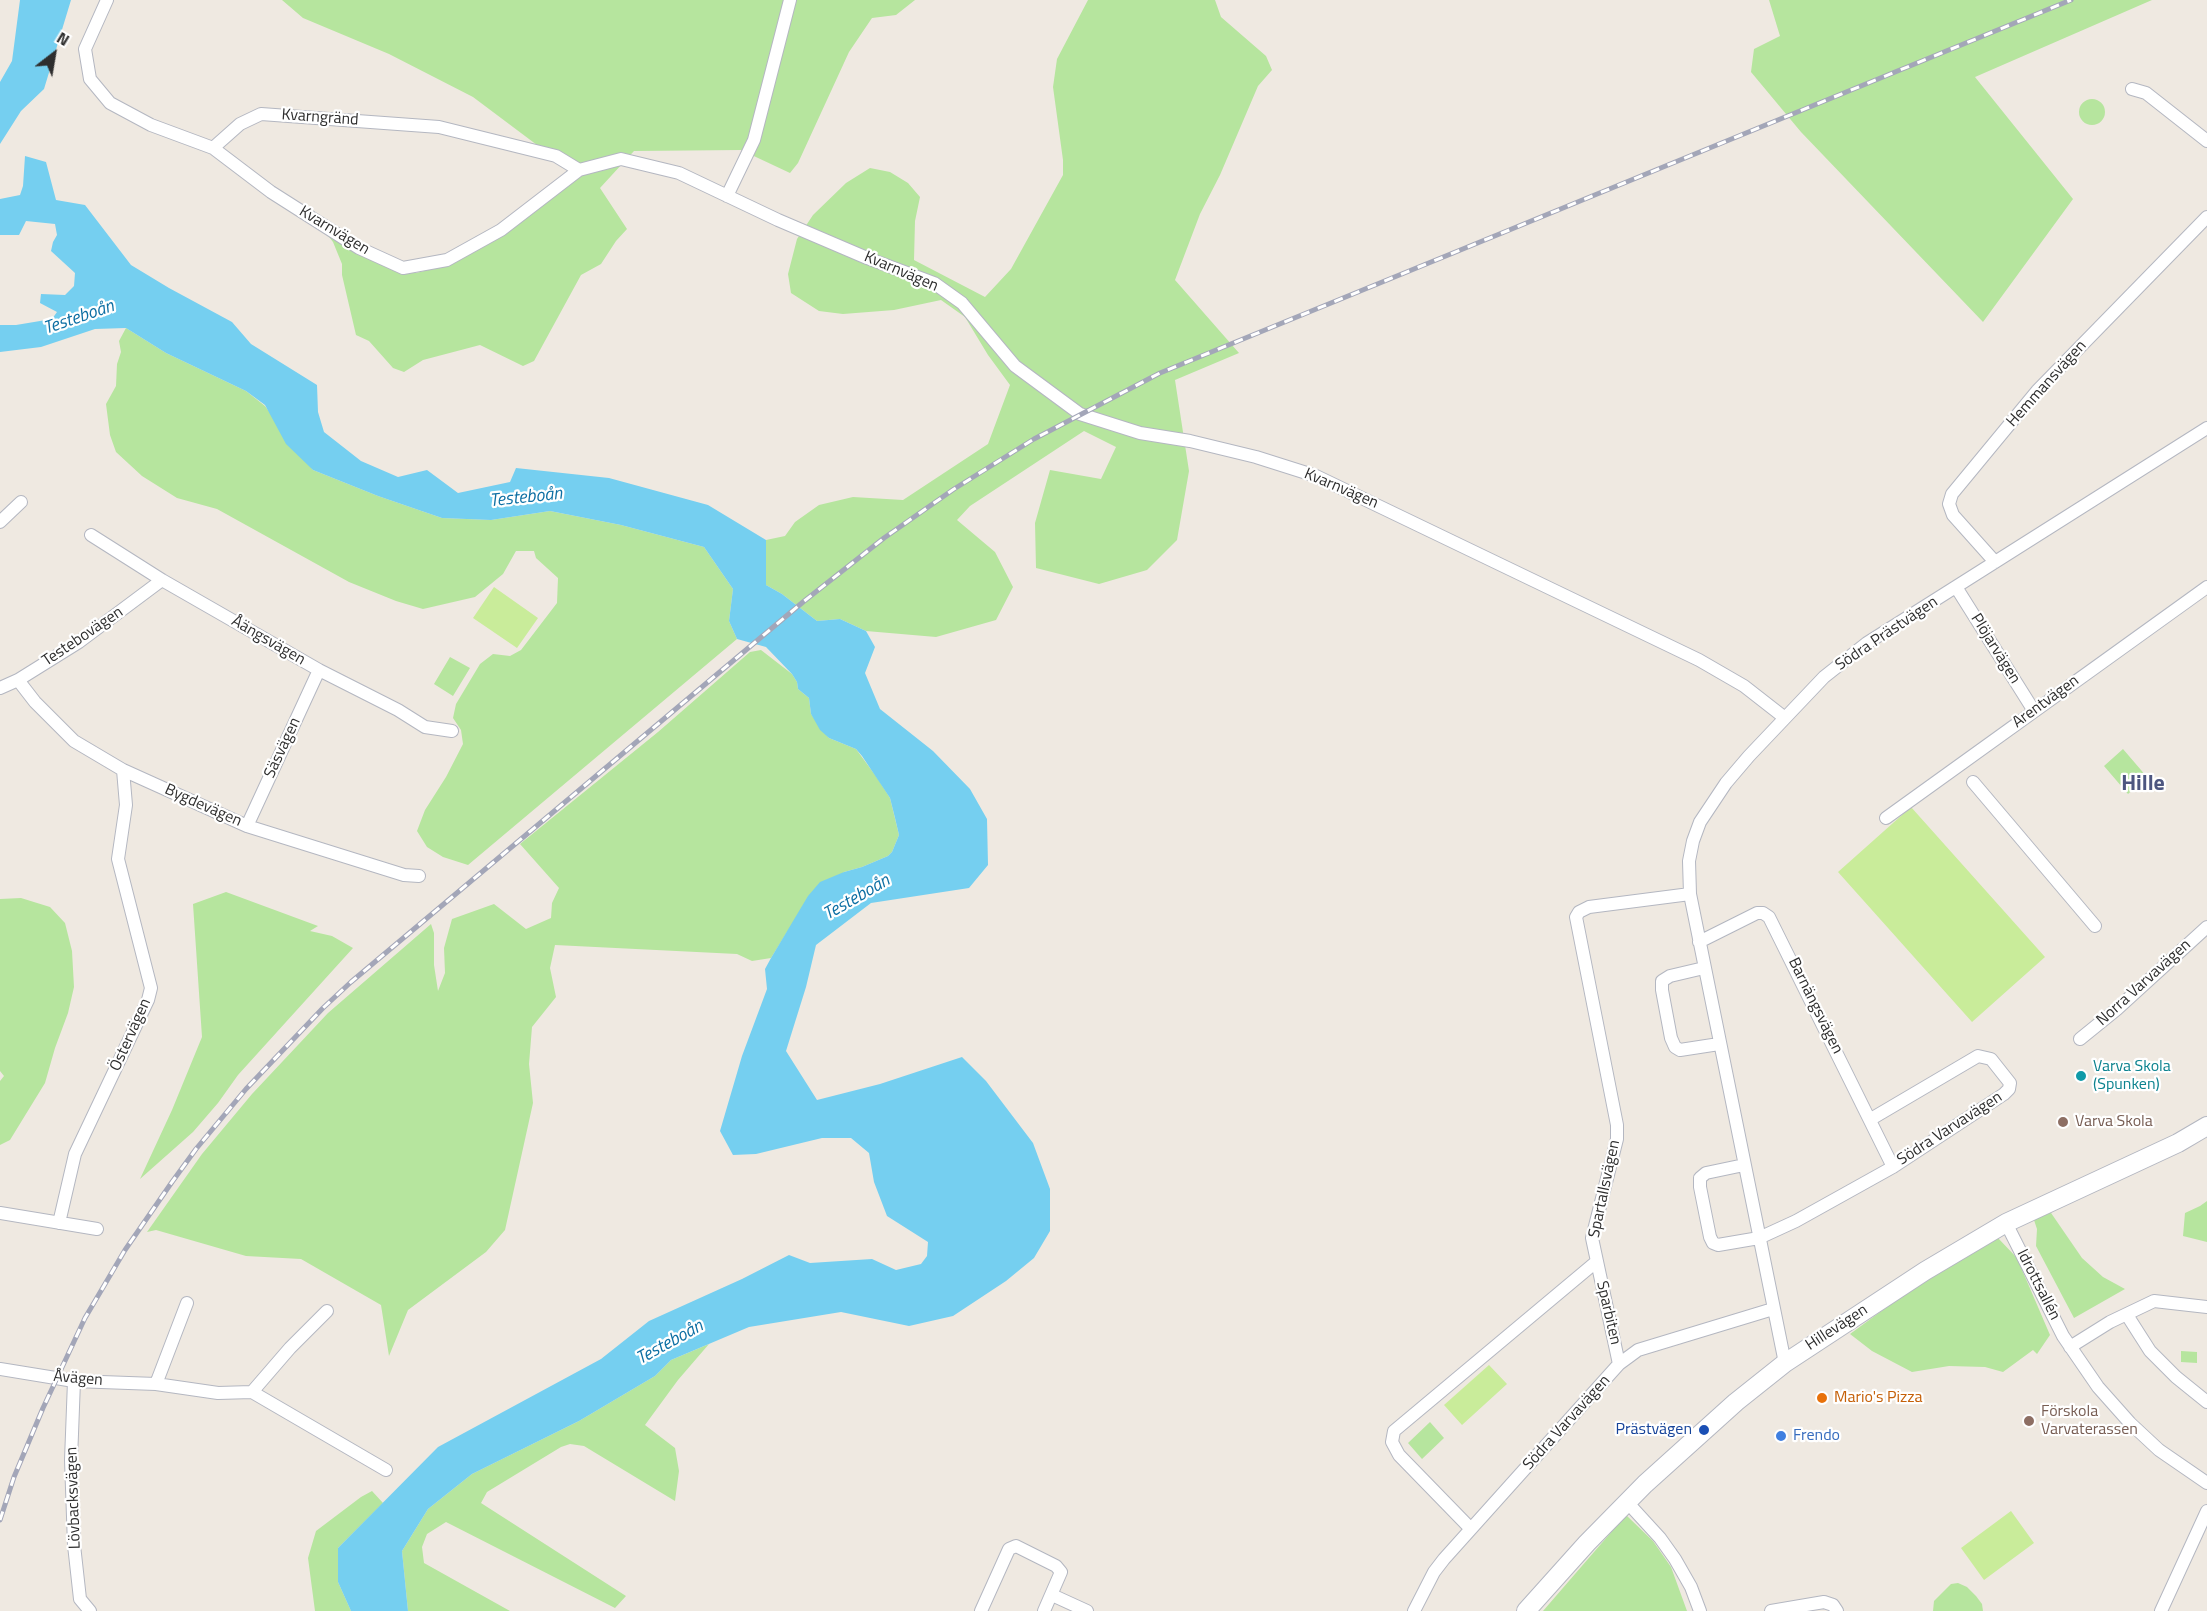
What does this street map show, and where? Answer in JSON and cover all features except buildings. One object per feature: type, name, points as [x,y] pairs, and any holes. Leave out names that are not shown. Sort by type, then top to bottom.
[{"type":"street","name":"Kvarnvägen","points":[[107,0],[85,49],[90,79],[110,103],[151,124],[213,148],[271,192],[359,249],[403,268],[447,260],[501,230],[579,170],[621,159],[679,173],[867,258],[934,283],[962,303],[1015,366],[1080,414],[1140,434],[1190,441],[1256,456],[1316,476],[1690,655],[1744,686],[1785,718]]},
{"type":"street","points":[[727,196],[754,140],[790,0]]},
{"type":"street","points":[[2133,89],[2146,93],[2207,141]]},
{"type":"street","name":"Kvarngränd","points":[[213,148],[240,124],[261,114],[439,127],[556,156],[579,170]]},
{"type":"street","name":"Hemmansvägen","points":[[1995,562],[1953,515],[1948,504],[1952,494],[2037,391],[2207,217]]},
{"type":"street","name":"Södra Prästvägen","points":[[1785,1363],[1690,894],[1689,861],[1700,822],[1726,783],[1785,718],[1824,677],[1867,643],[2207,428]]},
{"type":"street","points":[[0,522],[21,502]]},
{"type":"street","name":"Åängsvägen","points":[[91,535],[162,580],[319,670],[398,710],[425,727],[452,731]]},
{"type":"street","name":"Testebovägen","points":[[0,688],[18,680],[79,642],[162,580]]},
{"type":"street","name":"Plöjarvägen","points":[[1956,587],[2034,711]]},
{"type":"street","name":"Arentvägen","points":[[1886,818],[2207,587]]},
{"type":"street","name":"Säsvägen","points":[[247,826],[319,670]]},
{"type":"street","name":"Bygdevägen","points":[[18,680],[35,702],[74,741],[123,770],[247,826],[404,875],[419,876]]},
{"type":"street","name":"Östervägen","points":[[59,1223],[75,1154],[148,1000],[151,988],[118,859],[126,805],[123,770]]},
{"type":"street","points":[[1973,782],[2095,926]]},
{"type":"street","name":"Spartallsvägen","points":[[1471,1529],[1399,1455],[1392,1442],[1394,1431],[1596,1262],[1592,1238],[1616,1144],[1617,1125],[1576,917],[1579,912],[1589,907],[1690,894]]},
{"type":"street","name":"Barnängsvägen","points":[[1699,942],[1756,913],[1763,913],[1770,917],[1893,1167]]},
{"type":"street","name":"Norra Varvavägen","points":[[2080,1039],[2207,927]]},
{"type":"street","points":[[1704,968],[1670,976],[1662,981],[1671,1038],[1674,1047],[1680,1050],[1719,1044]]},
{"type":"street","name":"Södra Varvavägen","points":[[1759,1238],[1796,1221],[1893,1167],[2004,1094],[2010,1085],[1991,1059],[1978,1056],[1871,1119]]},
{"type":"street","name":"Hillevägen","points":[[1526,1611],[1627,1502],[1736,1402],[1785,1363],[1925,1271],[2006,1223],[2178,1143],[2207,1126]]},
{"type":"street","points":[[1744,1165],[1706,1173],[1700,1178],[1710,1237],[1713,1243],[1721,1245],[1759,1238]]},
{"type":"street","points":[[0,1214],[97,1229]]},
{"type":"street","name":"Idrottsallén","points":[[2006,1223],[2070,1347],[2098,1387],[2130,1423],[2159,1450],[2207,1483]]},
{"type":"street","name":"Sparbiten","points":[[1596,1262],[1619,1364]]},
{"type":"street","points":[[2070,1347],[2110,1322],[2154,1301],[2207,1307]]},
{"type":"street","points":[[156,1383],[187,1303]]},
{"type":"street","name":"Södra Varvavägen","points":[[1414,1611],[1434,1572],[1619,1364],[1638,1350],[1773,1309]]},
{"type":"street","points":[[327,1311],[290,1348],[252,1392],[386,1470]]},
{"type":"street","points":[[2127,1315],[2150,1351],[2176,1377],[2207,1402]]},
{"type":"street","name":"Åvägen","points":[[0,1369],[74,1381],[156,1383],[218,1393],[252,1392]]},
{"type":"street","name":"Lövbacksvägen","points":[[74,1381],[71,1460],[74,1545],[80,1599],[90,1611]]},
{"type":"street","points":[[1627,1502],[1660,1538],[1675,1559],[1691,1587],[1700,1611]]},
{"type":"street","points":[[2161,1611],[2207,1510]]},
{"type":"street","points":[[981,1611],[1009,1549],[1016,1546],[1056,1566],[1061,1572],[1044,1611]]},
{"type":"street","points":[[1052,1595],[1087,1611]]},
{"type":"street","points":[[1771,1611],[1824,1602],[1833,1605],[1838,1611]]},
{"type":"green space","points":[[282,0],[915,0],[896,15],[872,18],[849,52],[798,163],[790,173],[741,150],[634,151],[600,188],[627,229],[601,264],[581,275],[534,361],[523,366],[480,345],[423,360],[404,372],[393,368],[369,341],[356,335],[342,275],[342,264],[333,242],[326,233],[389,266],[416,273],[452,264],[577,175],[473,97],[389,54],[303,18]]},
{"type":"green space","points":[[1088,0],[1215,0],[1221,17],[1266,56],[1272,70],[1258,86],[1220,175],[1200,214],[1175,280],[1239,353],[1175,380],[1189,471],[1177,540],[1147,570],[1099,584],[1036,568],[1035,523],[1050,470],[1101,479],[1116,447],[1084,431],[970,506],[957,520],[995,552],[1013,587],[996,620],[936,637],[866,631],[840,619],[817,621],[782,594],[766,585],[766,540],[785,536],[795,522],[819,505],[853,497],[903,500],[988,444],[1010,385],[965,317],[941,300],[894,310],[843,314],[819,311],[791,293],[788,274],[797,239],[813,215],[846,183],[870,168],[890,172],[908,183],[920,197],[915,221],[914,260],[985,297],[1011,269],[1063,175],[1053,87],[1057,59]]},
{"type":"green space","points":[[1769,0],[2152,0],[1975,77],[2073,199],[1983,322],[1801,132],[1751,72],[1754,49],[1780,36]]},
{"type":"green space","points":[[2092,99],[2101,103],[2105,112],[2101,121],[2092,125],[2083,121],[2079,112],[2083,103]]},
{"type":"green space","points":[[126,328],[166,353],[246,391],[265,406],[313,470],[378,496],[442,518],[491,520],[550,511],[621,525],[704,547],[733,589],[729,621],[737,639],[468,865],[443,857],[427,847],[417,831],[425,810],[463,744],[461,730],[453,718],[456,704],[480,664],[493,654],[510,656],[521,650],[557,603],[558,578],[536,558],[534,551],[516,551],[503,574],[475,597],[423,609],[349,582],[217,509],[177,498],[142,476],[116,452],[110,435],[106,404],[116,386],[117,364],[121,352],[119,341]]},
{"type":"green space","points":[[494,587],[538,618],[517,648],[473,618]]},
{"type":"green space","points":[[761,650],[792,674],[798,689],[809,698],[811,714],[829,738],[856,749],[878,779],[890,798],[899,835],[892,852],[862,867],[844,872],[787,932],[771,958],[752,961],[737,954],[555,945],[550,968],[556,997],[532,1027],[529,1064],[533,1103],[505,1230],[486,1252],[408,1310],[389,1356],[381,1305],[301,1259],[246,1256],[156,1230],[147,1232],[202,1154],[252,1094],[328,1013],[431,924],[434,933],[434,965],[438,991],[445,973],[444,948],[452,919],[494,904],[526,929],[551,918],[552,903],[559,888],[520,844],[658,732],[750,652]]},
{"type":"green space","points":[[450,657],[470,668],[453,696],[434,684]]},
{"type":"green space","points":[[2123,749],[2147,777],[2128,794],[2104,766]]},
{"type":"green space","points":[[1911,807],[2045,957],[1972,1022],[1838,872]]},
{"type":"green space","points":[[226,892],[318,926],[310,931],[332,936],[353,948],[238,1075],[193,1132],[140,1179],[202,1037],[193,904]]},
{"type":"green space","points":[[21,898],[50,907],[65,923],[72,951],[74,987],[45,1083],[10,1140],[0,1145],[0,1081],[4,1076],[0,1071],[0,899]]},
{"type":"green space","points":[[2207,1201],[2207,1242],[2183,1236],[2185,1213]]},
{"type":"green space","points":[[2049,1210],[2082,1258],[2103,1277],[2125,1289],[2074,1318],[2036,1246],[2037,1229],[2033,1217]]},
{"type":"green space","points":[[1998,1238],[2017,1258],[2050,1335],[2037,1354],[2033,1350],[2003,1372],[1985,1367],[1949,1366],[1912,1372],[1872,1351],[1850,1334],[1924,1280]]},
{"type":"green space","points":[[709,1344],[678,1380],[645,1425],[675,1448],[679,1471],[675,1501],[584,1446],[570,1444],[561,1447],[487,1492],[481,1503],[626,1596],[615,1608],[446,1522],[427,1534],[422,1547],[424,1563],[510,1611],[408,1611],[402,1551],[428,1509],[472,1474],[579,1421],[655,1376],[671,1360]]},
{"type":"green space","points":[[2181,1351],[2197,1352],[2197,1363],[2181,1362]]},
{"type":"green space","points":[[1489,1365],[1507,1384],[1462,1425],[1444,1405]]},
{"type":"green space","points":[[1430,1422],[1444,1438],[1422,1459],[1408,1443]]},
{"type":"green space","points":[[372,1491],[383,1503],[338,1548],[338,1582],[351,1611],[315,1611],[308,1558],[316,1531]]},
{"type":"green space","points":[[2011,1511],[2034,1543],[1984,1580],[1961,1548]]},
{"type":"green space","points":[[1626,1515],[1653,1541],[1671,1567],[1687,1611],[1543,1611]]},
{"type":"green space","points":[[1958,1583],[1967,1587],[1976,1596],[1982,1604],[1983,1611],[1933,1611],[1934,1601],[1951,1584]]},
{"type":"water","points":[[20,0],[71,0],[44,89],[21,111],[0,144],[0,82],[12,61]]},
{"type":"water","name":"Testeboån","points":[[25,156],[46,162],[56,200],[85,205],[131,265],[232,322],[251,344],[317,385],[318,412],[324,432],[361,461],[398,477],[427,470],[458,493],[510,482],[516,468],[609,478],[708,505],[766,540],[766,585],[782,594],[817,621],[840,619],[866,631],[875,647],[865,673],[880,709],[933,751],[970,789],[987,819],[988,865],[969,888],[871,903],[816,945],[806,987],[786,1051],[817,1100],[880,1084],[962,1057],[986,1081],[1033,1143],[1050,1189],[1050,1231],[1034,1258],[1006,1281],[953,1316],[909,1326],[841,1312],[749,1327],[671,1360],[655,1376],[579,1421],[472,1474],[428,1509],[402,1551],[408,1611],[351,1611],[338,1582],[338,1548],[438,1447],[601,1359],[649,1321],[789,1255],[810,1263],[872,1259],[896,1270],[921,1264],[927,1256],[928,1242],[887,1216],[874,1182],[869,1153],[851,1138],[822,1138],[756,1154],[733,1155],[720,1131],[742,1056],[767,989],[765,969],[808,896],[820,882],[862,867],[892,852],[899,835],[890,798],[856,749],[829,738],[820,730],[811,714],[809,698],[798,689],[792,674],[766,647],[737,639],[729,621],[733,589],[704,547],[621,525],[550,511],[491,520],[442,518],[378,496],[313,470],[286,444],[265,405],[246,391],[166,353],[126,328],[95,329],[41,347],[0,352],[0,325],[16,325],[52,319],[57,312],[40,303],[41,294],[65,295],[74,286],[75,273],[51,251],[57,235],[55,224],[26,221],[19,235],[0,235],[0,199],[20,195],[23,186]]},
{"type":"railway","points":[[0,1520],[14,1477],[43,1408],[85,1318],[125,1250],[172,1182],[246,1089],[351,982],[803,602],[884,538],[954,489],[1034,439],[1160,373],[2071,0]]},
{"type":"place","name":"Varva Skola (Spunken)","points":[[2081,1076]]},
{"type":"place","name":"Varva Skola","points":[[2063,1122]]},
{"type":"place","name":"Mario's Pizza","points":[[1822,1398]]},
{"type":"place","name":"Förskola Varvaterassen","points":[[2029,1421]]},
{"type":"place","name":"Prästvägen","points":[[1704,1430]]},
{"type":"place","name":"Frendo","points":[[1781,1436]]},
{"type":"district","name":"Hille","points":[[2143,785]]}]
